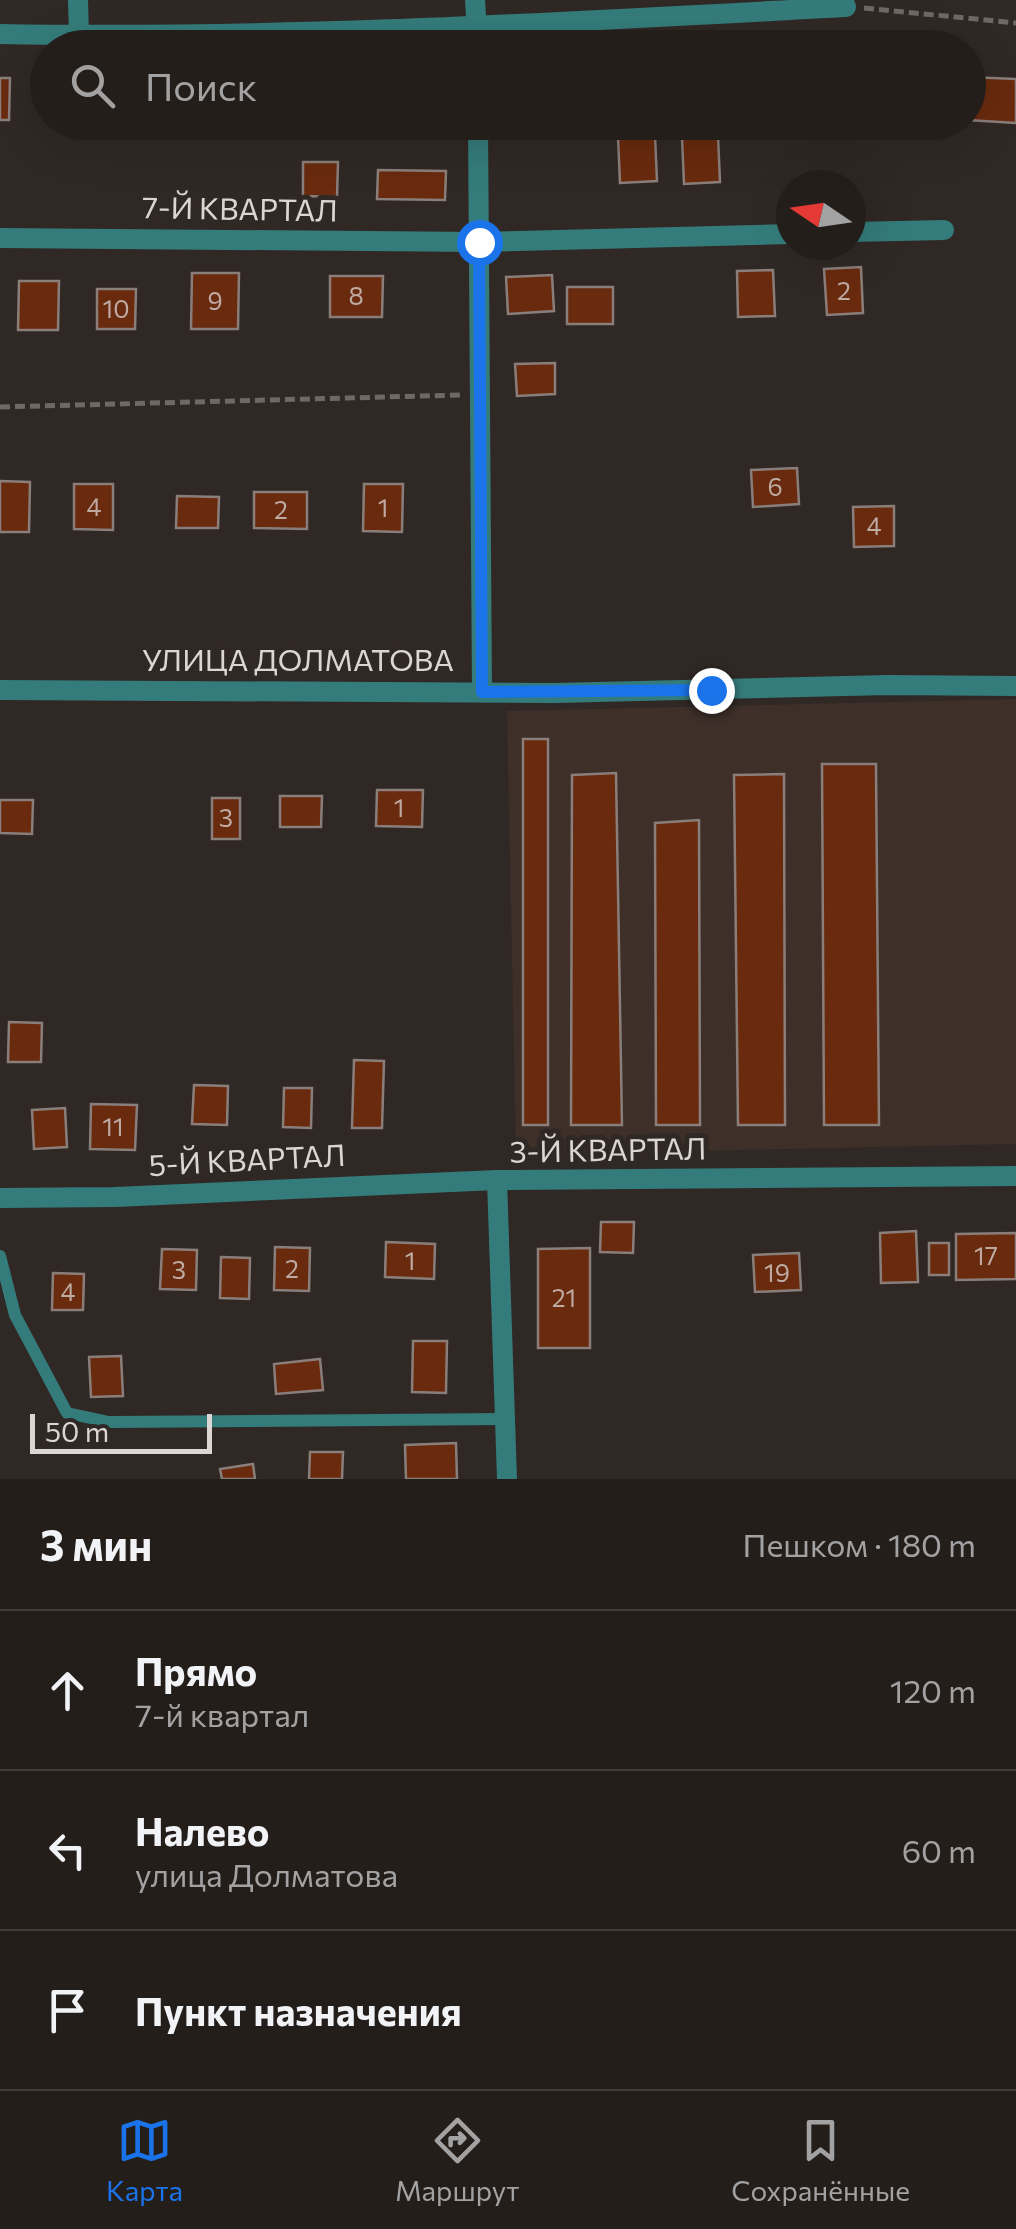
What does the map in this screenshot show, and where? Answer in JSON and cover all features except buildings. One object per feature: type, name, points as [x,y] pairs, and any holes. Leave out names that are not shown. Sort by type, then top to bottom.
[{"type":"street","points":[[78,0],[79,30]]},
{"type":"street","points":[[475,0],[477,30]]},
{"type":"street","points":[[553,30],[844,3]]},
{"type":"street","points":[[0,34],[30,34]]},
{"type":"street","points":[[478,140],[482,692]]},
{"type":"street","points":[[866,232],[944,230]]},
{"type":"street","name":"7-Й КВАРТАЛ","points":[[0,238],[479,242],[776,234]]},
{"type":"street","name":"УЛИЦА ДОЛМАТОВА","points":[[0,690],[482,692],[1016,686]]},
{"type":"street","name":"3-Й КВАРТАЛ","points":[[507,1479],[496,1180],[1016,1176]]},
{"type":"street","name":"5-Й КВАРТАЛ","points":[[0,1198],[114,1197],[496,1180]]},
{"type":"lane","points":[[0,1256],[16,1315],[67,1413],[109,1422],[505,1419]]},
{"type":"path","points":[[844,3],[1016,23]]},
{"type":"path","points":[[0,408],[480,395]]},
{"type":"shaded area","points":[[1016,699],[1016,1144],[516,1155],[507,711]]},
{"type":"route","points":[[479,242],[482,692],[711,690]]}]
